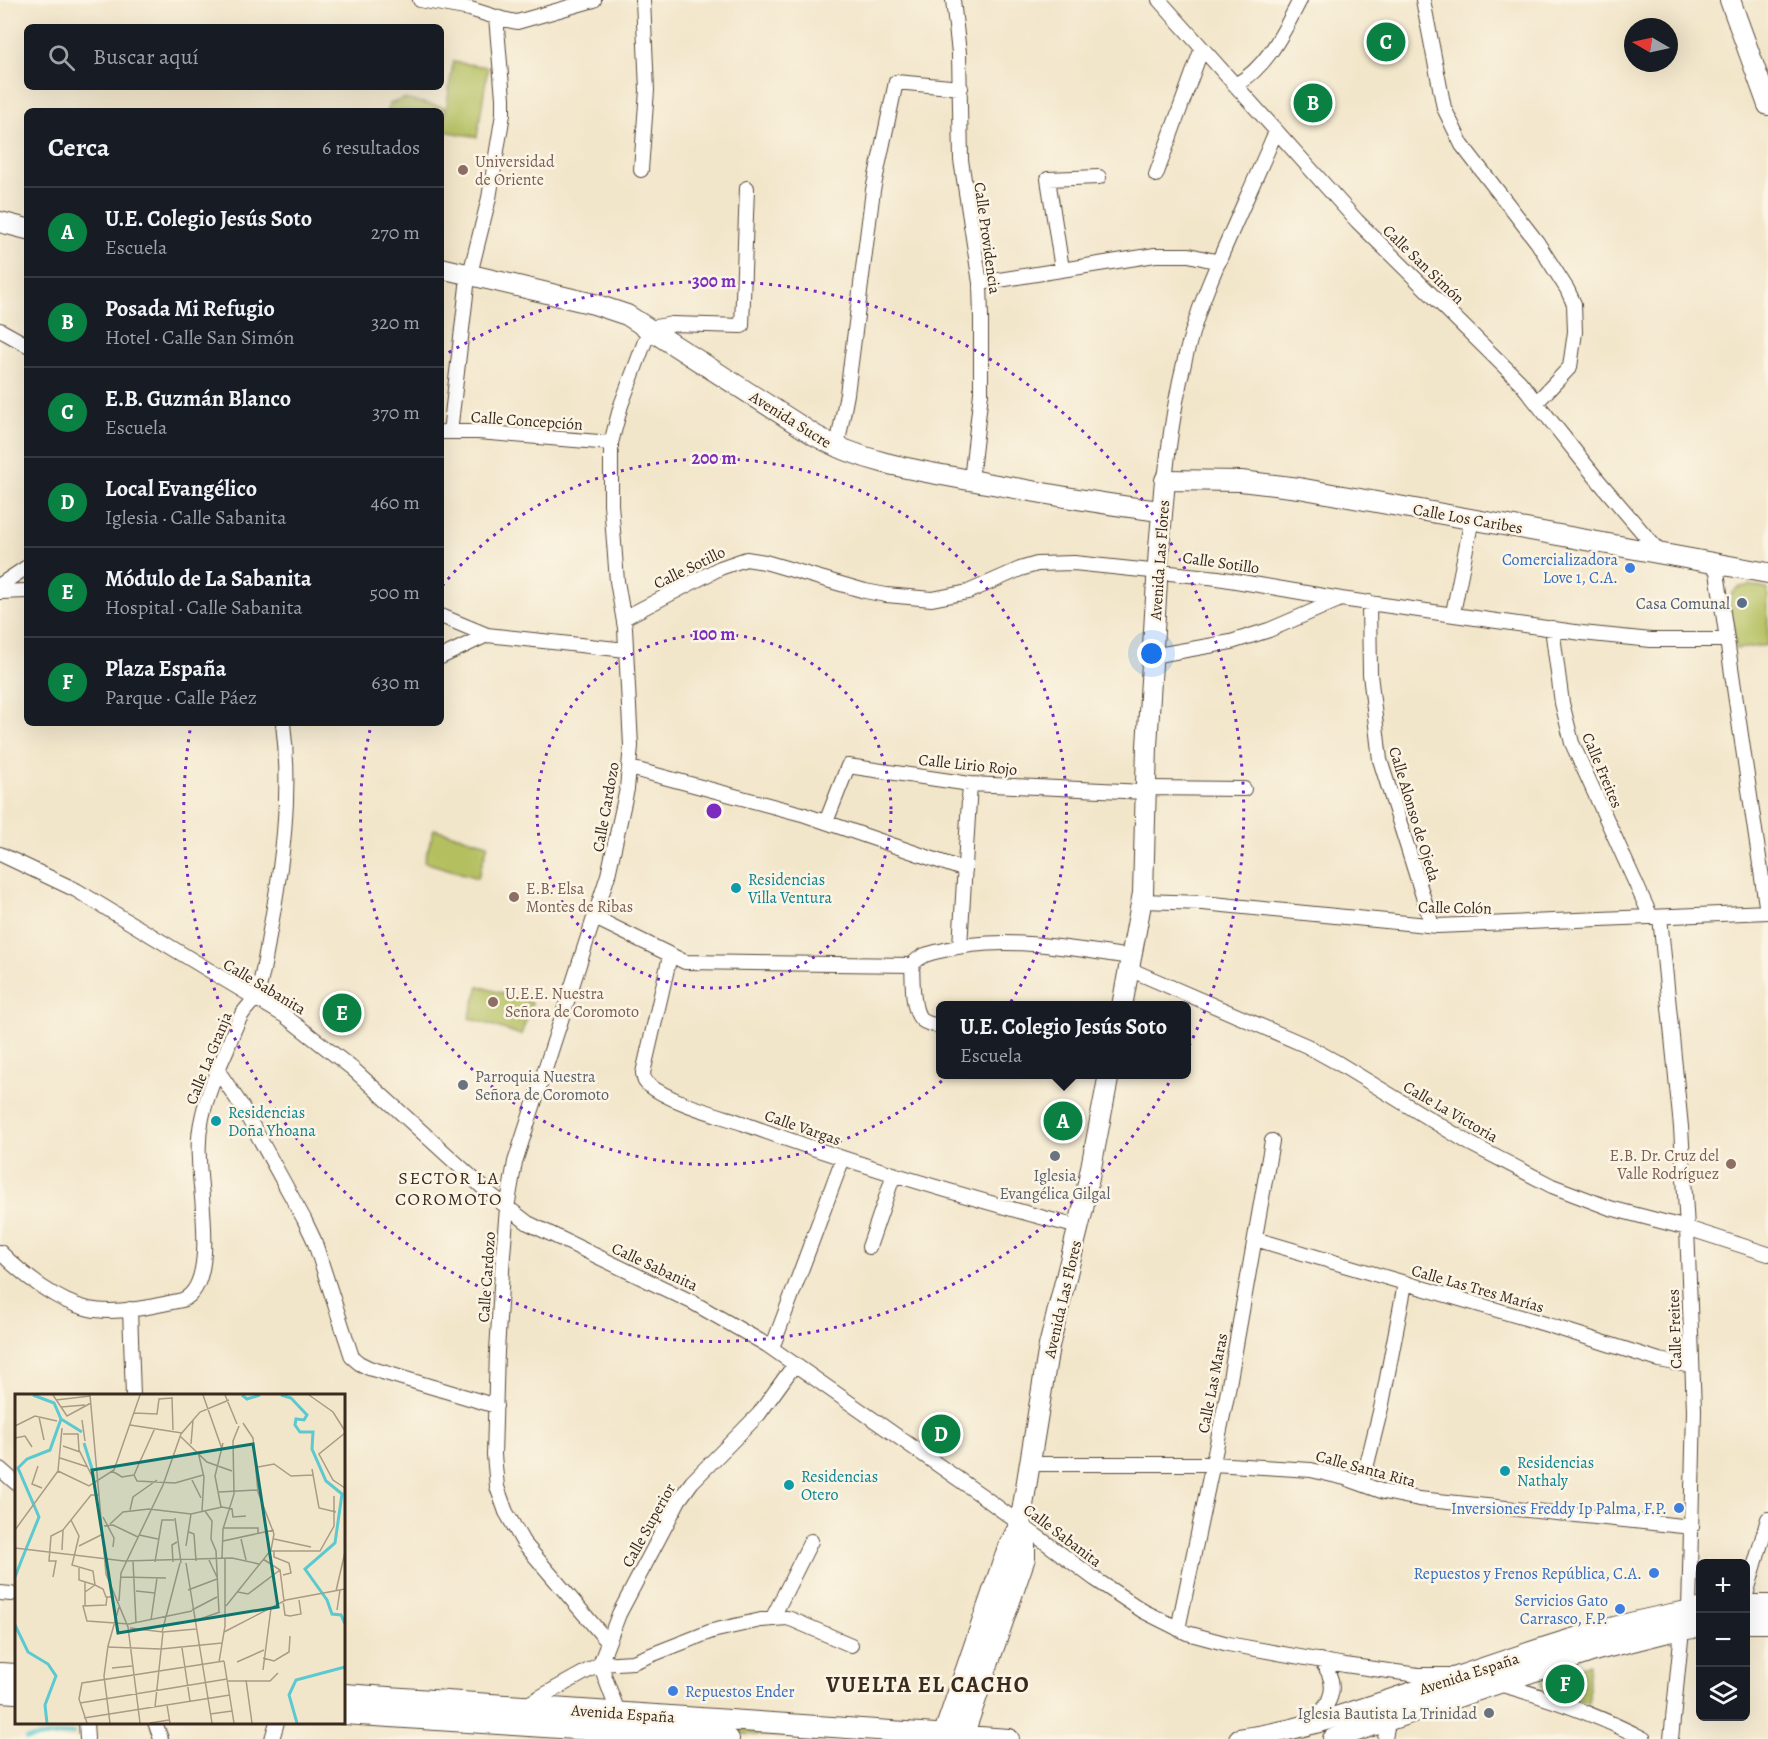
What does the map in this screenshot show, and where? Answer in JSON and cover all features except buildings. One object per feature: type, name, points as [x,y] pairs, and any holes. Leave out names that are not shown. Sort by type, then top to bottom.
[{"type":"street","points":[[420,0],[470,9],[517,22],[594,0]]},
{"type":"street","points":[[641,170],[647,90],[643,0]]},
{"type":"street","name":"Calle Providencia","points":[[953,0],[961,88],[961,160],[980,283],[981,393],[970,480]]},
{"type":"street","name":"Calle San Simón","points":[[1160,0],[1357,221],[1520,382],[1662,555]]},
{"type":"street","points":[[1235,85],[1248,79],[1261,65],[1300,0]]},
{"type":"street","points":[[1424,0],[1444,108],[1449,122],[1473,161],[1537,242],[1574,304],[1575,332],[1570,367],[1537,402]]},
{"type":"street","points":[[1730,0],[1763,77],[1768,105]]},
{"type":"street","points":[[446,432],[466,292],[489,198],[502,114],[503,90],[496,17]]},
{"type":"street","points":[[1156,175],[1202,48]]},
{"type":"street","points":[[837,447],[847,393],[873,190],[896,82],[961,88]]},
{"type":"street","name":"Avenida Las Flores","points":[[1123,1001],[1142,901],[1145,790],[1157,570],[1173,414],[1198,316],[1276,131]]},
{"type":"street","points":[[1062,269],[1048,178],[1100,177]]},
{"type":"street","points":[[650,328],[672,324],[742,326],[747,188]]},
{"type":"street","points":[[0,222],[24,228]]},
{"type":"street","points":[[980,283],[1121,259],[1173,254],[1199,256],[1219,262]]},
{"type":"street","name":"Avenida Sucre","points":[[444,269],[615,310],[650,328],[806,430],[837,447],[869,459],[1087,502],[1162,512]]},
{"type":"street","name":"Calle Cardozo","points":[[607,1641],[514,1529],[506,1512],[495,1475],[495,1406],[503,1255],[507,1208],[515,1162],[614,853],[630,768],[624,618],[614,557],[611,442],[621,405],[650,328]]},
{"type":"street","points":[[0,330],[24,343]]},
{"type":"street","name":"Calle Concepción","points":[[446,432],[611,442]]},
{"type":"street","name":"Calle Los Caribes","points":[[1165,480],[1258,482],[1768,573]]},
{"type":"street","points":[[1453,613],[1472,519]]},
{"type":"street","name":"Calle Sotillo","points":[[624,618],[711,572],[746,559],[765,562],[865,591],[915,598],[949,597],[968,592],[1036,564],[1074,563],[1218,578],[1341,599],[1651,640],[1727,640]]},
{"type":"street","points":[[1716,565],[1767,912]]},
{"type":"street","points":[[0,585],[24,569]]},
{"type":"street","points":[[0,592],[24,591]]},
{"type":"street","points":[[1152,656],[1231,642],[1269,630],[1341,599]]},
{"type":"street","name":"Calle Alonso de Ojeda","points":[[1369,602],[1370,674],[1380,760],[1432,925]]},
{"type":"street","points":[[444,617],[487,635],[626,650]]},
{"type":"street","name":"Calle Freites","points":[[1552,628],[1562,704],[1572,743],[1656,917],[1682,1126],[1694,1410],[1692,1527],[1695,1610],[1671,1739]]},
{"type":"street","points":[[444,656],[487,635]]},
{"type":"street","name":"Calle La Granja","points":[[130,1309],[182,1300],[192,1295],[198,1285],[205,1232],[199,1139],[206,1100],[240,1016],[255,998],[267,950],[279,885],[283,846],[288,773],[283,726]]},
{"type":"street","name":"Calle Lirio Rojo","points":[[826,822],[848,766],[970,784],[1145,790],[1244,789]]},
{"type":"street","points":[[630,768],[776,806],[965,870]]},
{"type":"street","points":[[960,946],[970,784]]},
{"type":"street","name":"Calle Sabanita","points":[[0,854],[76,890],[309,1032],[507,1208],[528,1223],[692,1302],[772,1348],[1143,1611],[1178,1629],[1205,1639],[1418,1675],[1462,1676]]},
{"type":"street","name":"Calle Colón","points":[[1142,901],[1214,904],[1432,925],[1487,925],[1767,912]]},
{"type":"street","points":[[595,918],[643,940],[670,956],[693,963],[912,965],[917,1014],[924,1022],[936,1025]]},
{"type":"street","name":"Calle La Victoria","points":[[912,965],[921,956],[974,943],[1015,944],[1131,963],[1307,1046],[1469,1143],[1552,1186],[1610,1208],[1687,1228],[1768,1254]]},
{"type":"street","name":"Calle Vargas","points":[[670,956],[645,1065],[644,1077],[647,1084],[693,1106],[843,1158],[973,1199],[1078,1227]]},
{"type":"street","points":[[218,1071],[241,1105],[314,1240],[352,1357],[369,1368],[495,1406]]},
{"type":"street","name":"Avenida Las Flores","points":[[953,1737],[1024,1558],[1025,1545],[1020,1524],[1054,1323],[1078,1227],[1108,1079]]},
{"type":"street","name":"Calle Las Maras","points":[[1178,1629],[1213,1464],[1272,1141]]},
{"type":"street","points":[[772,1348],[843,1158]]},
{"type":"street","points":[[869,1246],[894,1174]]},
{"type":"street","name":"Calle Las Tres Marías","points":[[1255,1239],[1659,1360],[1692,1366]]},
{"type":"street","points":[[0,1252],[36,1283],[81,1307],[98,1311],[130,1309],[133,1394]]},
{"type":"street","points":[[1362,1484],[1382,1404],[1405,1284]]},
{"type":"street","name":"Calle Superior","points":[[600,1664],[607,1641],[628,1595],[679,1500],[692,1482],[759,1414],[795,1364]]},
{"type":"street","name":"Calle Santa Rita","points":[[1031,1464],[1213,1464],[1311,1470],[1326,1472],[1384,1492],[1419,1499],[1692,1527]]},
{"type":"street","points":[[0,1469],[15,1482]]},
{"type":"street","points":[[1750,1581],[1768,1519]]},
{"type":"street","points":[[772,1619],[811,1541]]},
{"type":"street","points":[[1750,1605],[1768,1605]]},
{"type":"street","name":"Avenida España","points":[[1239,1739],[1305,1727],[1592,1633],[1695,1610]]},
{"type":"street","points":[[524,1706],[600,1664],[633,1662],[712,1631],[772,1619],[793,1620],[851,1645]]},
{"type":"street","points":[[1750,1623],[1768,1623]]},
{"type":"street","name":"Avenida España","points":[[1333,1739],[1386,1730],[1497,1683],[1605,1647],[1691,1629]]},
{"type":"street","points":[[1305,1727],[1325,1708],[1331,1694],[1331,1678],[1320,1660]]},
{"type":"street","points":[[600,1664],[618,1712],[621,1732]]},
{"type":"street","points":[[0,1672],[15,1674]]},
{"type":"street","points":[[1497,1683],[1535,1694],[1600,1718],[1644,1739]]},
{"type":"street","points":[[0,1692],[15,1693]]},
{"type":"street","name":"Avenida España","points":[[345,1694],[1009,1739]]},
{"type":"street","name":"Avenida España","points":[[345,1714],[729,1739]]},
{"type":"street","points":[[155,1724],[161,1739]]},
{"type":"street","points":[[272,1739],[276,1724]]},
{"type":"green space","points":[[453,62],[488,67],[477,137],[444,131]]},
{"type":"green space","points":[[403,99],[444,107],[388,108],[389,104]]},
{"type":"green space","points":[[1750,585],[1768,589],[1768,645],[1736,649],[1730,603],[1732,594],[1737,588]]},
{"type":"green space","points":[[434,829],[488,844],[478,878],[424,862]]},
{"type":"green space","points":[[479,986],[532,1003],[521,1035],[469,1018]]},
{"type":"green space","points":[[1589,1664],[1589,1703],[1546,1690],[1541,1686],[1541,1679],[1544,1675]]},
{"type":"green space","points":[[636,1721],[857,1737],[819,1739],[638,1727]]},
{"type":"waterway","points":[[26,1739],[73,1733]]},
{"type":"place","name":"E.B. Guzmán Blanco","points":[[1386,42]]},
{"type":"place","name":"Posada Mi Refugio","points":[[1313,103]]},
{"type":"place","name":"Universidad de Oriente","points":[[463,170]]},
{"type":"place","name":"Comercializadora Love 1, C.A.","points":[[1630,568]]},
{"type":"place","name":"Casa Comunal","points":[[1742,603]]},
{"type":"place","name":"Residencias Villa Ventura","points":[[736,888]]},
{"type":"place","name":"E.B. Elsa Montes de Ribas","points":[[514,897]]},
{"type":"place","name":"U.E.E. Nuestra Señora de Coromoto","points":[[493,1002]]},
{"type":"place","name":"Módulo de La Sabanita","points":[[342,1013]]},
{"type":"place","name":"Parroquia Nuestra Señora de Coromoto","points":[[463,1085]]},
{"type":"place","name":"Residencias Doña Yhoana","points":[[216,1121]]},
{"type":"place","name":"U.E. Colegio Jesús Soto","points":[[1063,1121]]},
{"type":"place","name":"Iglesia Evangélica Gilgal","points":[[1055,1156]]},
{"type":"place","name":"E.B. Dr. Cruz del Valle Rodríguez","points":[[1731,1164]]},
{"type":"place","name":"Local Evangélico","points":[[941,1434]]},
{"type":"place","name":"Residencias Nathaly","points":[[1505,1471]]},
{"type":"place","name":"Residencias Otero","points":[[789,1485]]},
{"type":"place","name":"Inversiones Freddy Ip Palma, F.P.","points":[[1679,1508]]},
{"type":"place","name":"Repuestos y Frenos República, C.A.","points":[[1654,1573]]},
{"type":"place","name":"Servicios Gato Carrasco, F.P.","points":[[1620,1609]]},
{"type":"place","name":"Plaza España","points":[[1565,1684]]},
{"type":"place","name":"Repuestos Ender","points":[[673,1691]]},
{"type":"place","name":"Iglesia Bautista La Trinidad","points":[[1489,1713]]},
{"type":"district","name":"SECTOR LA COROMOTO","points":[[449,1188]]},
{"type":"district","name":"VUELTA EL CACHO","points":[[928,1684]]}]
